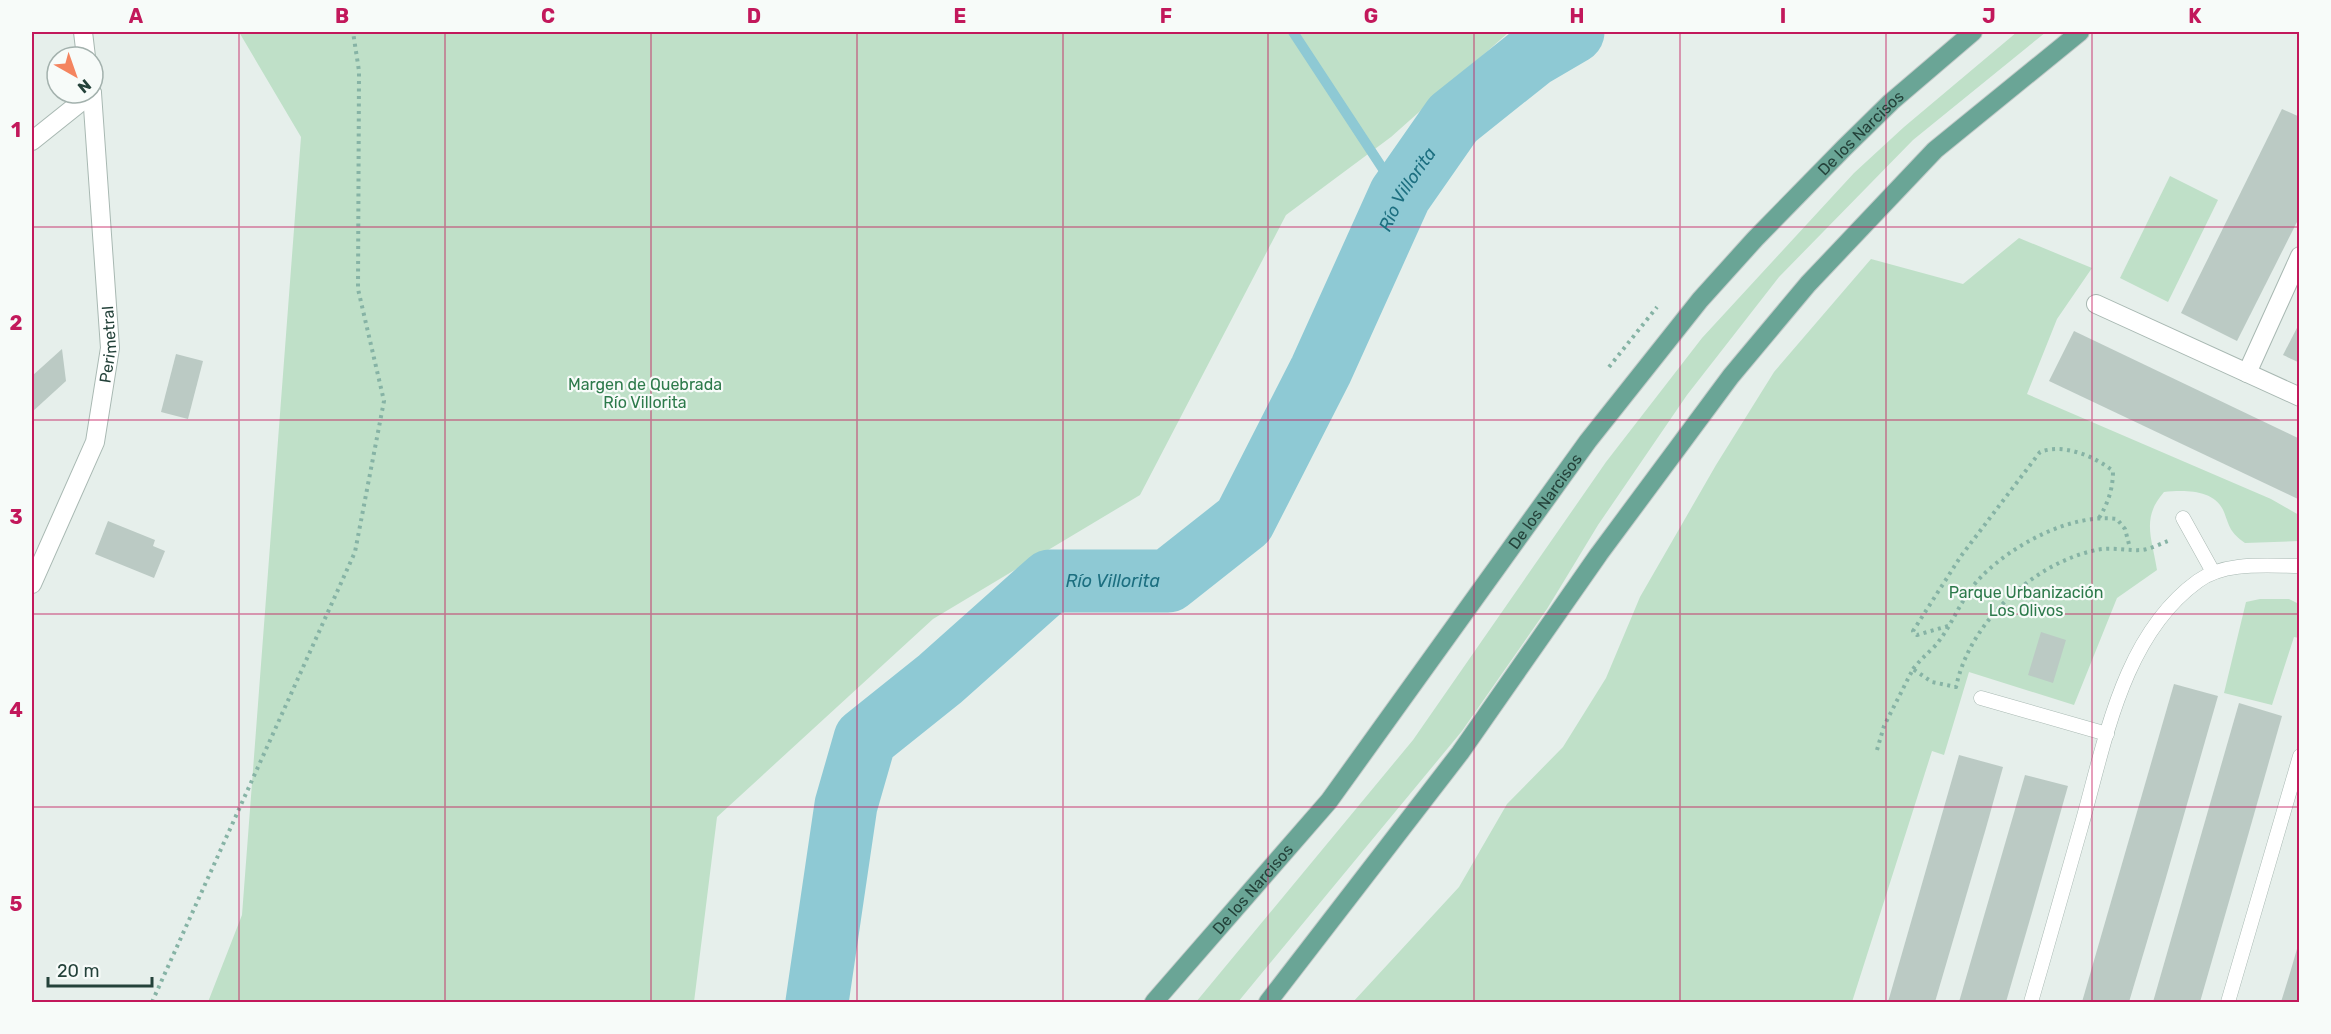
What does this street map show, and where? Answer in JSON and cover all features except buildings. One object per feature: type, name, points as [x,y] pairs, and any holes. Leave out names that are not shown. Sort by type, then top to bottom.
[{"type":"main road","name":"De los Narcisos","points":[[1154,1002],[1329,801],[1588,441],[1694,308],[1755,239],[1845,147],[1906,89],[1973,32]]},
{"type":"main road","points":[[1268,1002],[1461,753],[1606,545],[1739,367],[1808,284],[1935,150],[2080,32]]},
{"type":"street","points":[[32,141],[77,105]]},
{"type":"street","name":"Perimetral","points":[[32,584],[36,562],[95,442],[110,348],[93,105]]},
{"type":"street","points":[[2247,373],[2300,256]]},
{"type":"street","points":[[2096,304],[2300,397]]},
{"type":"lane","points":[[2183,518],[2213,572]]},
{"type":"lane","points":[[2031,1002],[2107,734],[2132,665],[2150,631],[2197,581],[2213,572],[2253,566],[2300,566]]},
{"type":"lane","points":[[1981,698],[2107,734]]},
{"type":"lane","points":[[2228,1002],[2300,756]]},
{"type":"path","points":[[152,1002],[355,552],[384,401],[358,290],[359,71],[353,32]]},
{"type":"path","points":[[1948,626],[1917,635],[1913,631],[1960,556],[2040,452],[2053,447],[2080,454],[2101,461],[2112,471],[2113,483],[2099,518]]},
{"type":"path","points":[[1877,750],[1894,705],[1913,669],[1935,646],[1981,577],[2029,539],[2099,518],[2117,519],[2125,529],[2130,548]]},
{"type":"path","points":[[1913,669],[1932,682],[1956,687],[1966,656],[1978,634],[1998,607],[2025,584],[2051,568],[2091,551],[2130,548],[2142,550],[2191,533]]},
{"type":"green space","name":"Margen de Quebrada Río Villorita","points":[[239,32],[1509,32],[1391,137],[1286,215],[1140,495],[933,619],[717,817],[694,1002],[208,1002],[242,915],[301,137]]},
{"type":"green space","points":[[2017,32],[2046,32],[1913,140],[1779,277],[1687,395],[1598,525],[1547,609],[1462,731],[1238,1002],[1196,1002],[1413,740],[1606,462],[1702,338],[1854,173],[1904,127]]},
{"type":"green space","points":[[2170,176],[2218,200],[2168,302],[2120,278]]},
{"type":"green space","name":"Parque Urbanización Los Olivos","points":[[2019,238],[2092,268],[2057,319],[2027,394],[2271,499],[2299,515],[2299,541],[2245,543],[2233,533],[2220,504],[2214,499],[2189,491],[2164,492],[2152,511],[2150,520],[2157,570],[2117,598],[2074,705],[1969,672],[1944,755],[1932,751],[1852,1002],[1353,1002],[1459,887],[1507,804],[1563,747],[1606,678],[1640,597],[1716,465],[1774,372],[1871,259],[1963,284]]},
{"type":"green space","points":[[2260,599],[2289,599],[2299,604],[2299,638],[2294,637],[2272,705],[2224,693],[2246,602]]},
{"type":"waterway","points":[[1293,32],[1400,195]]},
{"type":"waterway","name":"Río Villorita","points":[[817,1002],[846,805],[865,739],[940,679],[1050,581],[1168,581],[1244,521],[1321,370],[1400,195],[1453,119],[1532,56],[1573,32]]}]
